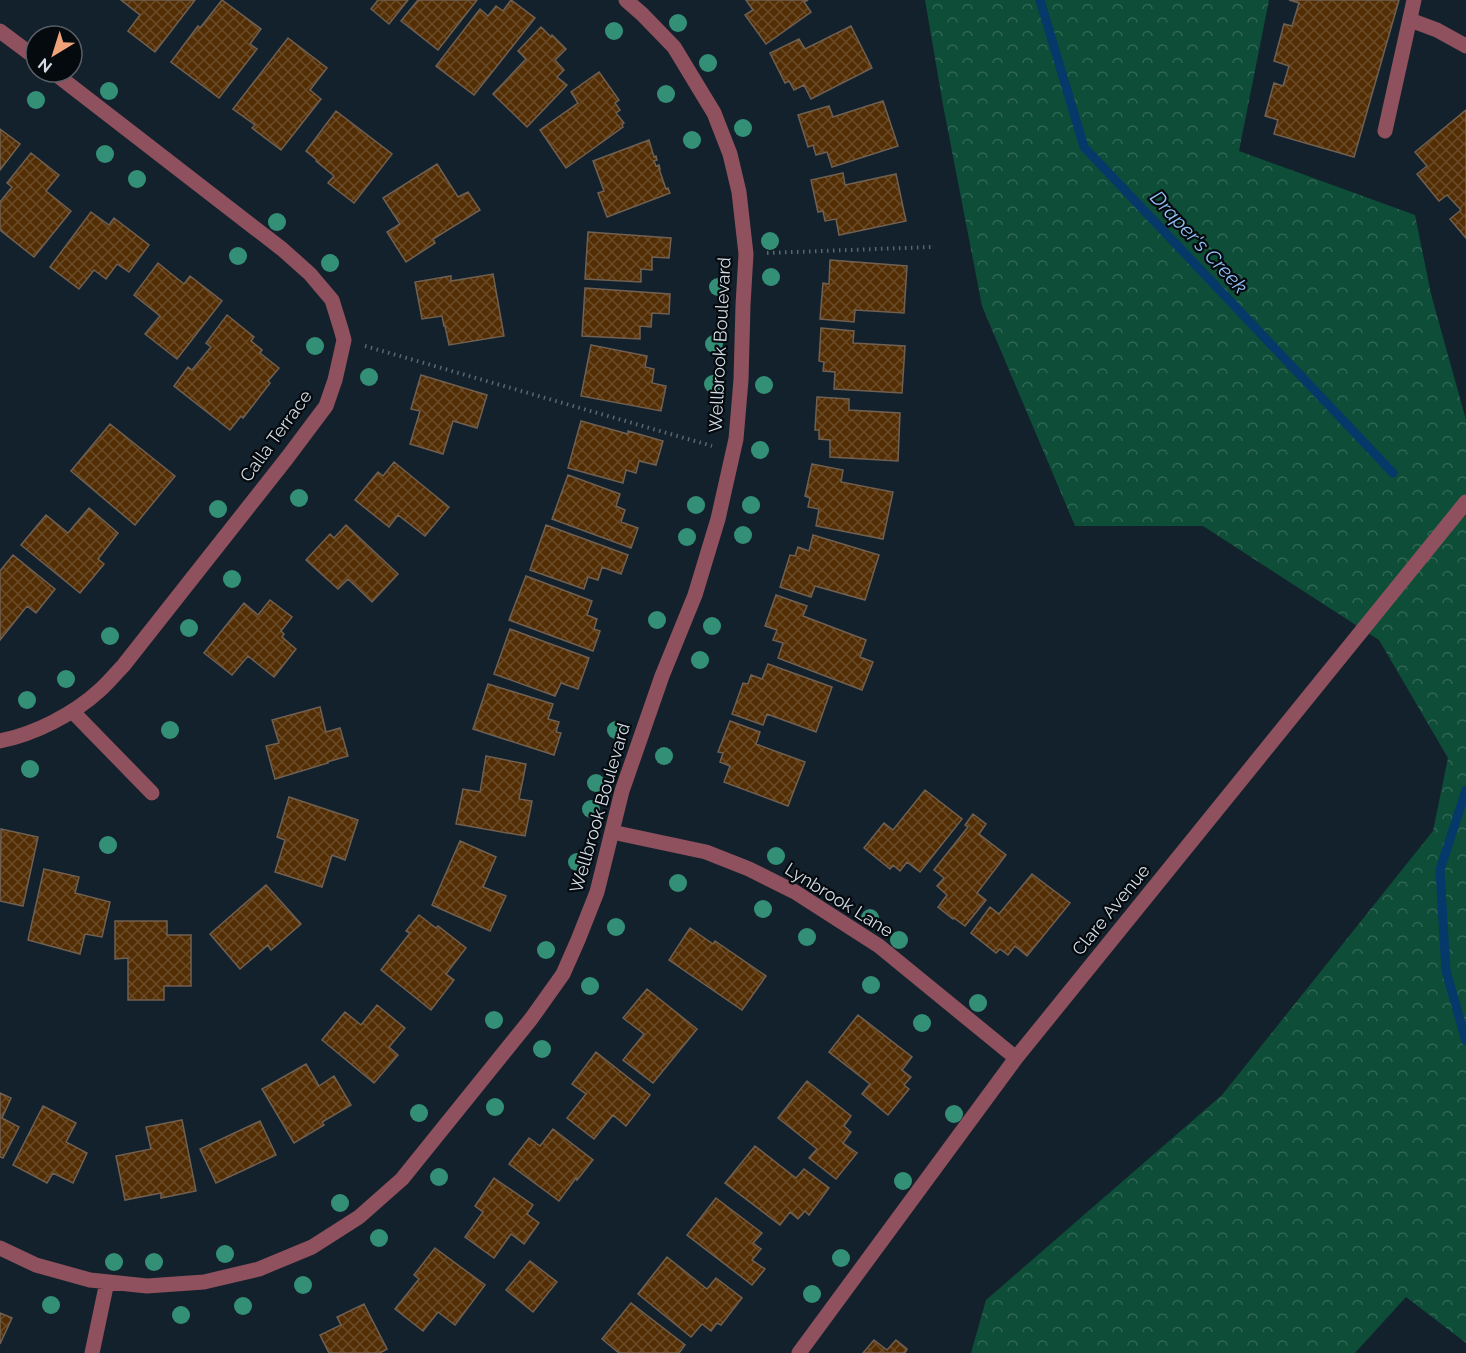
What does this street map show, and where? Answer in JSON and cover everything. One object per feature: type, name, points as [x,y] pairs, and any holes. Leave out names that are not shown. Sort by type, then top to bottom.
[{"type":"street","name":"Wellbrook Boulevard","points":[[0,1248],[36,1265],[90,1280],[147,1286],[204,1282],[259,1269],[312,1247],[359,1217],[402,1179],[531,1019],[563,974],[597,892],[622,791],[662,676],[695,595],[718,519],[736,439],[741,380],[746,254],[739,192],[730,154],[714,113],[674,48],[626,0]]},
{"type":"street","points":[[1385,131],[1414,0]]},
{"type":"street","points":[[1410,20],[1437,30],[1466,46]]},
{"type":"street","points":[[0,31],[24,49]]},
{"type":"street","name":"Calla Terrace","points":[[0,741],[38,729],[72,711],[100,690],[123,666],[326,406],[335,380],[344,340],[332,300],[310,274],[282,249],[69,84]]},
{"type":"street","name":"Clare Avenue","points":[[799,1353],[1016,1058],[1466,502]]},
{"type":"street","points":[[72,711],[153,793]]},
{"type":"street","name":"Lynbrook Lane","points":[[612,832],[706,852],[749,869],[795,892],[879,946],[1016,1058]]},
{"type":"street","points":[[92,1353],[107,1282]]},
{"type":"path","points":[[746,254],[931,247]]},
{"type":"path","points":[[344,340],[733,453]]},
{"type":"green space","points":[[925,0],[1269,0],[1239,151],[1415,215],[1431,294],[1466,420],[1466,1343],[1406,1297],[1355,1353],[971,1353],[986,1300],[1222,1095],[1433,831],[1448,758],[1379,640],[1203,526],[1075,526],[982,306]]},
{"type":"building","points":[[121,0],[195,0],[155,52],[128,31],[140,15]]},
{"type":"building","points":[[222,0],[261,29],[250,44],[257,49],[219,98],[171,62],[198,26],[200,28]]},
{"type":"building","points":[[378,0],[408,0],[389,24],[371,9]]},
{"type":"building","points":[[418,0],[477,0],[438,50],[401,21]]},
{"type":"building","points":[[511,0],[535,18],[474,95],[436,66],[480,9],[488,16],[496,6],[503,11]]},
{"type":"building","points":[[746,0],[808,0],[804,2],[811,12],[766,44],[745,15],[753,10]]},
{"type":"building","points":[[1289,0],[1399,0],[1354,157],[1274,134],[1278,120],[1265,116],[1274,83],[1283,86],[1289,66],[1274,61],[1284,24],[1292,26],[1299,3]]},
{"type":"building","points":[[851,26],[872,68],[811,99],[804,85],[794,90],[789,81],[785,83],[770,53],[799,39],[805,49]]},
{"type":"building","points":[[541,27],[566,49],[555,60],[564,70],[557,77],[567,85],[527,127],[493,94],[526,59],[518,51]]},
{"type":"building","points":[[288,38],[327,68],[310,90],[321,99],[281,150],[252,128],[255,125],[233,109]]},
{"type":"building","points":[[599,72],[619,100],[615,103],[620,110],[616,113],[624,123],[623,127],[566,168],[540,130],[578,103],[571,92]]},
{"type":"building","points":[[883,101],[898,146],[832,167],[827,152],[816,155],[813,145],[808,147],[798,115],[829,106],[833,117]]},
{"type":"building","points":[[1466,110],[1466,238],[1450,219],[1461,210],[1447,195],[1439,201],[1417,174],[1427,166],[1415,152]]},
{"type":"building","points":[[336,111],[392,154],[354,203],[328,183],[334,176],[306,151]]},
{"type":"building","points":[[0,129],[20,144],[0,170]]},
{"type":"building","points":[[649,140],[657,160],[654,161],[656,166],[659,165],[666,189],[668,188],[670,193],[607,217],[598,193],[604,191],[593,161]]},
{"type":"building","points":[[31,153],[59,175],[46,191],[71,211],[34,257],[0,230],[0,202],[12,187],[7,183]]},
{"type":"building","points":[[437,164],[458,197],[468,192],[480,210],[433,239],[435,243],[406,262],[387,232],[400,224],[383,198]]},
{"type":"building","points":[[843,173],[845,185],[896,174],[906,221],[839,235],[836,219],[825,221],[823,211],[818,212],[811,180]]},
{"type":"building","points":[[91,212],[109,225],[114,218],[149,245],[129,272],[117,264],[106,279],[94,270],[79,289],[50,267]]},
{"type":"building","points":[[588,232],[671,238],[669,258],[652,257],[652,270],[641,269],[641,282],[585,279]]},
{"type":"building","points":[[830,260],[907,266],[904,313],[855,310],[854,322],[820,319],[823,283],[829,284]]},
{"type":"building","points":[[158,263],[184,284],[190,276],[222,301],[177,359],[145,334],[160,316],[134,295]]},
{"type":"building","points":[[493,274],[504,336],[449,345],[442,316],[422,319],[415,282],[451,276],[451,281]]},
{"type":"building","points":[[585,288],[670,294],[669,314],[652,313],[651,327],[640,326],[640,339],[582,336]]},
{"type":"building","points":[[227,315],[254,337],[251,341],[262,350],[260,353],[279,368],[243,418],[241,416],[230,430],[174,386],[188,367],[192,370],[211,347],[206,343]]},
{"type":"building","points":[[821,328],[854,331],[853,343],[905,346],[902,393],[834,389],[835,372],[823,371],[824,362],[819,361]]},
{"type":"building","points":[[591,345],[647,356],[645,367],[654,369],[652,383],[666,386],[661,411],[581,396]]},
{"type":"building","points":[[421,375],[487,395],[477,428],[453,421],[443,454],[410,444],[420,411],[411,409]]},
{"type":"building","points":[[817,397],[849,399],[849,410],[900,413],[898,461],[830,457],[830,440],[819,439],[819,430],[815,430]]},
{"type":"building","points":[[581,421],[663,441],[656,465],[639,461],[636,473],[626,470],[623,483],[568,468]]},
{"type":"building","points":[[110,424],[175,476],[135,525],[71,471]]},
{"type":"building","points":[[394,462],[449,507],[425,536],[398,515],[389,527],[355,500],[378,472],[383,476]]},
{"type":"building","points":[[812,464],[843,470],[841,482],[893,492],[883,539],[816,526],[819,509],[808,507],[810,498],[805,496]]},
{"type":"building","points":[[568,475],[620,494],[616,506],[625,510],[621,522],[638,528],[631,548],[552,519]]},
{"type":"building","points":[[89,508],[118,533],[98,559],[104,564],[80,593],[21,545],[46,515],[68,533]]},
{"type":"building","points":[[346,525],[398,574],[372,602],[348,579],[338,589],[306,560],[330,534],[334,538]]},
{"type":"building","points":[[546,525],[628,555],[621,574],[602,567],[598,580],[588,577],[584,589],[530,570]]},
{"type":"building","points":[[813,535],[879,555],[865,600],[815,586],[811,597],[780,587],[790,555],[795,556],[798,547],[809,551]]},
{"type":"building","points":[[13,555],[55,589],[36,613],[27,606],[0,640],[0,571]]},
{"type":"building","points":[[526,576],[592,601],[587,615],[597,619],[594,629],[600,631],[593,651],[509,620]]},
{"type":"building","points":[[776,595],[807,606],[803,616],[866,640],[860,657],[873,662],[862,690],[778,658],[783,643],[773,640],[777,630],[765,626]]},
{"type":"building","points":[[270,600],[292,617],[281,631],[284,634],[282,637],[296,649],[274,677],[248,656],[232,675],[204,653],[244,603],[258,615]]},
{"type":"building","points":[[510,629],[589,658],[578,689],[561,683],[555,696],[494,674]]},
{"type":"building","points":[[768,664],[832,687],[816,732],[767,714],[763,725],[732,714],[743,683],[748,684],[751,675],[762,679]]},
{"type":"building","points":[[488,684],[553,704],[548,719],[559,722],[556,732],[561,733],[554,755],[473,729]]},
{"type":"building","points":[[320,707],[326,732],[340,728],[348,756],[275,779],[266,746],[279,743],[272,720]]},
{"type":"building","points":[[730,721],[760,732],[756,744],[805,762],[788,806],[724,782],[730,766],[720,762],[723,753],[718,752]]},
{"type":"building","points":[[486,756],[526,764],[519,799],[532,801],[525,836],[456,824],[463,789],[480,792]]},
{"type":"building","points":[[925,790],[962,819],[920,872],[907,862],[900,871],[893,865],[890,869],[864,848],[884,823],[893,830]]},
{"type":"building","points":[[289,797],[358,820],[345,860],[332,855],[322,887],[275,872],[285,840],[277,837]]},
{"type":"building","points":[[973,814],[986,824],[979,834],[1006,855],[977,893],[986,900],[965,926],[938,907],[947,895],[937,886],[944,878],[934,870],[968,827],[965,825]]},
{"type":"building","points":[[1,829],[38,837],[23,906],[0,901]]},
{"type":"building","points":[[460,841],[496,857],[483,887],[506,896],[490,931],[432,905]]},
{"type":"building","points":[[44,869],[79,877],[75,893],[110,902],[102,937],[85,934],[80,954],[28,940]]},
{"type":"building","points":[[1032,874],[1070,903],[1027,956],[1015,946],[1008,955],[1000,949],[996,953],[971,933],[990,907],[999,914]]},
{"type":"building","points":[[266,885],[301,924],[271,950],[268,945],[240,969],[210,934]]},
{"type":"building","points":[[419,915],[436,928],[438,926],[466,948],[446,974],[454,980],[431,1010],[381,970],[410,933],[406,931]]},
{"type":"building","points":[[115,921],[167,921],[167,935],[191,935],[191,986],[164,986],[164,1000],[128,1000],[128,958],[115,959]]},
{"type":"building","points":[[690,928],[713,944],[715,941],[766,976],[742,1010],[669,960]]},
{"type":"building","points":[[647,989],[697,1029],[653,1083],[623,1060],[644,1034],[623,1018]]},
{"type":"building","points":[[377,1005],[405,1028],[389,1047],[398,1055],[374,1083],[322,1040],[345,1012],[361,1025]]},
{"type":"building","points":[[858,1015],[912,1057],[902,1070],[911,1077],[904,1085],[909,1089],[888,1115],[862,1094],[870,1084],[829,1052]]},
{"type":"building","points":[[596,1052],[650,1095],[626,1126],[613,1115],[594,1139],[567,1118],[586,1094],[572,1084]]},
{"type":"building","points":[[306,1064],[319,1086],[334,1076],[351,1105],[322,1122],[324,1125],[294,1143],[262,1089]]},
{"type":"building","points":[[807,1081],[851,1116],[844,1126],[851,1132],[843,1143],[857,1153],[836,1179],[809,1158],[817,1149],[778,1118]]},
{"type":"building","points":[[0,1093],[11,1098],[2,1118],[19,1127],[3,1158],[0,1157]]},
{"type":"building","points":[[43,1106],[76,1123],[66,1142],[87,1153],[73,1183],[53,1173],[47,1183],[13,1165]]},
{"type":"building","points":[[182,1120],[196,1191],[161,1198],[161,1193],[125,1200],[116,1156],[151,1149],[146,1127]]},
{"type":"building","points":[[260,1121],[276,1155],[216,1183],[200,1149]]},
{"type":"building","points":[[553,1129],[593,1160],[559,1201],[509,1164],[529,1138],[540,1146]]},
{"type":"building","points":[[755,1146],[796,1178],[804,1169],[829,1188],[809,1215],[805,1211],[798,1219],[790,1212],[780,1225],[725,1183]]},
{"type":"building","points":[[494,1178],[533,1205],[527,1214],[539,1223],[524,1244],[511,1234],[494,1258],[465,1237],[483,1212],[475,1206]]},
{"type":"building","points":[[716,1198],[762,1233],[753,1243],[761,1249],[752,1260],[765,1269],[752,1285],[687,1235]]},
{"type":"building","points":[[435,1248],[485,1285],[455,1325],[438,1312],[423,1331],[395,1309],[419,1279],[414,1275]]},
{"type":"building","points":[[667,1257],[707,1289],[716,1278],[742,1298],[721,1325],[717,1323],[711,1331],[702,1324],[691,1337],[638,1294]]},
{"type":"building","points":[[530,1261],[557,1282],[533,1312],[506,1290]]},
{"type":"building","points":[[631,1303],[685,1345],[679,1353],[619,1353],[602,1339]]},
{"type":"building","points":[[364,1304],[387,1349],[380,1353],[329,1353],[320,1335],[341,1325],[337,1317]]},
{"type":"building","points":[[0,1313],[12,1318],[0,1344]]},
{"type":"building","points":[[874,1340],[887,1350],[896,1340],[907,1349],[905,1353],[863,1353]]},
{"type":"waterway","name":"Draper's Creek","points":[[1040,0],[1084,147],[1393,473]]},
{"type":"waterway","name":"Draper's Creek","points":[[1466,790],[1440,870],[1446,971],[1466,1041]]}]
